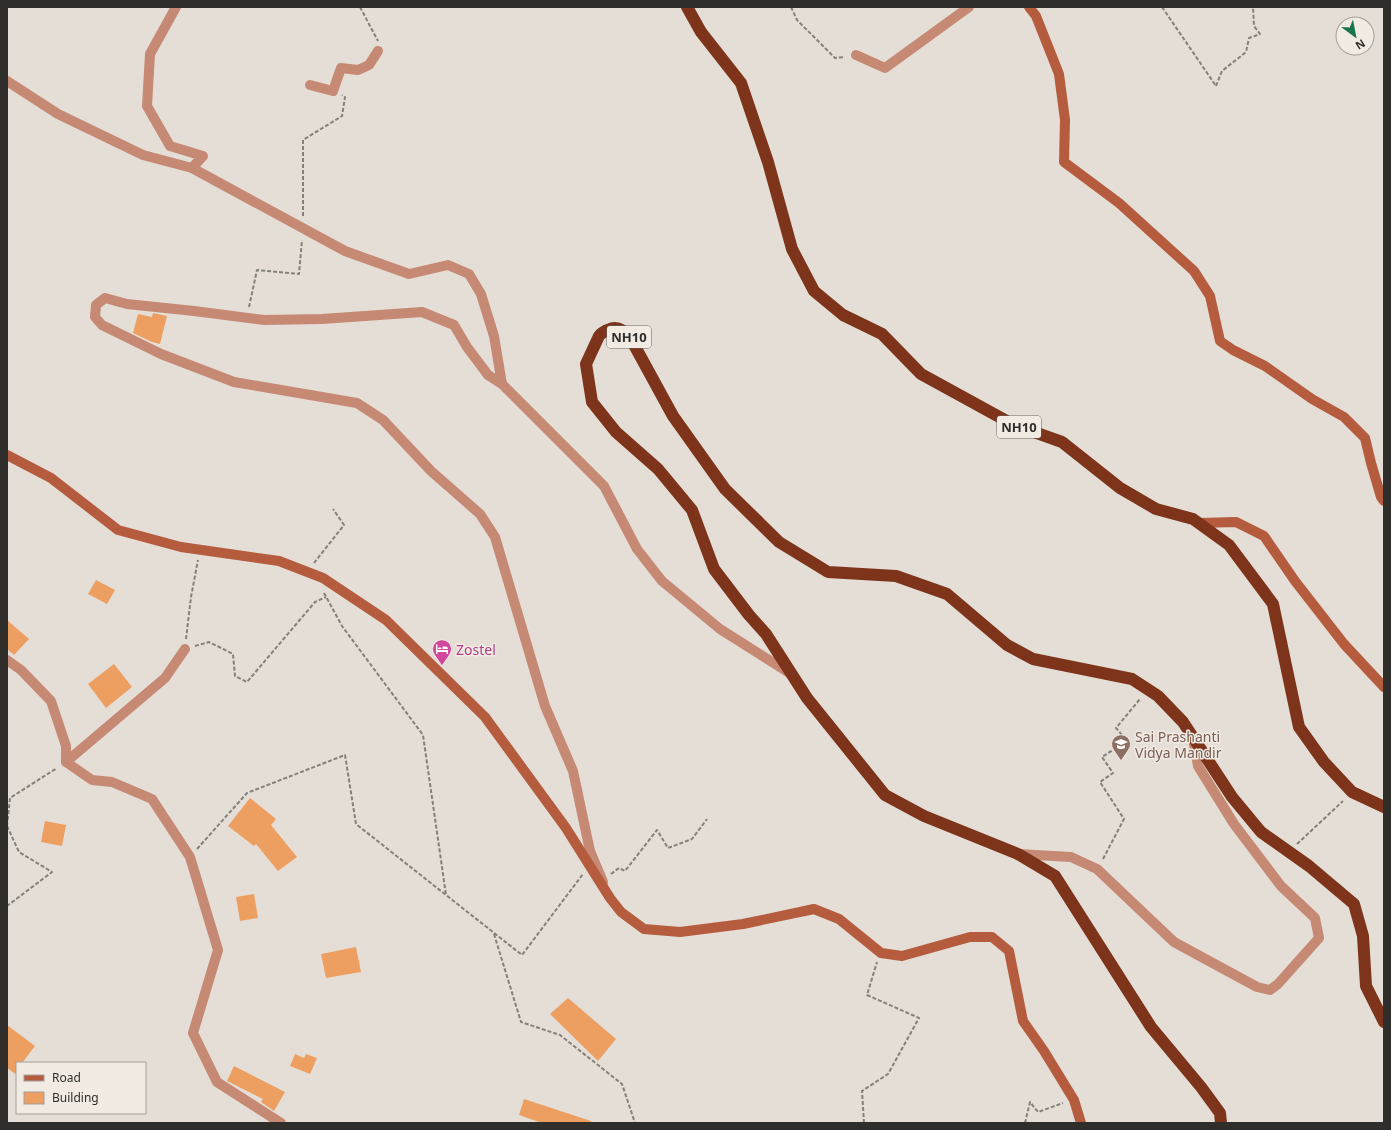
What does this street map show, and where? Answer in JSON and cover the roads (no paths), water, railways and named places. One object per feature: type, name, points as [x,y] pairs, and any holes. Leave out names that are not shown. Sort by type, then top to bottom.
[{"type":"highway","name":"NH10","points":[[687,7],[701,32],[741,83],[768,162],[792,249],[814,290],[843,314],[882,334],[921,374],[1014,425],[1062,442],[1120,488],[1156,509],[1193,519],[1229,545],[1272,604],[1299,727],[1324,762],[1352,792],[1384,807]]},
{"type":"highway","name":"NH10","points":[[1221,1123],[1220,1113],[1151,1026],[1055,876],[1018,854],[924,816],[885,795],[807,698],[766,634],[749,615],[714,569],[692,510],[658,469],[616,432],[592,402],[586,364],[602,332],[614,328],[621,329],[625,332],[632,341],[673,416],[726,490],[779,542],[828,572],[896,576],[947,594],[1007,645],[1033,659],[1132,679],[1158,696],[1183,722],[1232,797],[1261,832],[1309,866],[1354,904],[1363,936],[1366,986],[1384,1022]]},
{"type":"main road","points":[[1029,7],[1036,16],[1059,74],[1065,120],[1064,162],[1118,203],[1194,271],[1210,296],[1220,341],[1233,350],[1265,366],[1312,399],[1344,417],[1365,438],[1381,497],[1384,501]]},
{"type":"main road","points":[[7,455],[50,478],[118,530],[181,547],[279,560],[323,578],[386,620],[484,717],[566,828],[610,898],[621,912],[644,929],[680,932],[743,924],[814,909],[839,919],[881,953],[902,956],[970,937],[992,937],[1009,951],[1023,1021],[1044,1051],[1074,1100],[1081,1123]]},
{"type":"main road","points":[[1199,523],[1236,522],[1264,536],[1295,581],[1344,644],[1384,687]]},
{"type":"street","points":[[176,7],[150,54],[147,106],[170,146],[203,156],[192,168]]},
{"type":"street","points":[[856,55],[885,68],[969,7]]},
{"type":"street","points":[[310,85],[333,91],[341,68],[358,70],[370,65],[378,51]]},
{"type":"street","points":[[7,81],[58,114],[143,155],[192,168],[344,251],[409,274],[448,265],[468,274],[481,294],[494,336],[502,384]]},
{"type":"street","points":[[610,898],[590,851],[573,771],[545,706],[495,536],[480,514],[431,471],[383,420],[357,403],[234,382],[161,354],[102,325],[95,317],[96,305],[105,298],[127,304],[264,320],[322,319],[422,312],[454,325],[467,347],[488,375],[502,384],[604,486],[637,549],[662,581],[720,629],[791,674]]},
{"type":"street","points":[[66,762],[165,678],[185,649]]},
{"type":"street","points":[[7,660],[21,670],[51,701],[66,746],[66,762]]},
{"type":"street","points":[[1018,854],[1070,857],[1097,869],[1174,942],[1257,987],[1270,990],[1278,984],[1319,938],[1315,918],[1281,886],[1234,824],[1198,766],[1192,736]]},
{"type":"street","points":[[66,762],[92,780],[112,782],[152,799],[190,857],[218,950],[193,1033],[217,1082],[281,1123]]},
{"type":"place","name":"Zostel","points":[[442,666]]},
{"type":"place","name":"Sai Prashanti Vidya Mandir","points":[[1121,761]]}]
